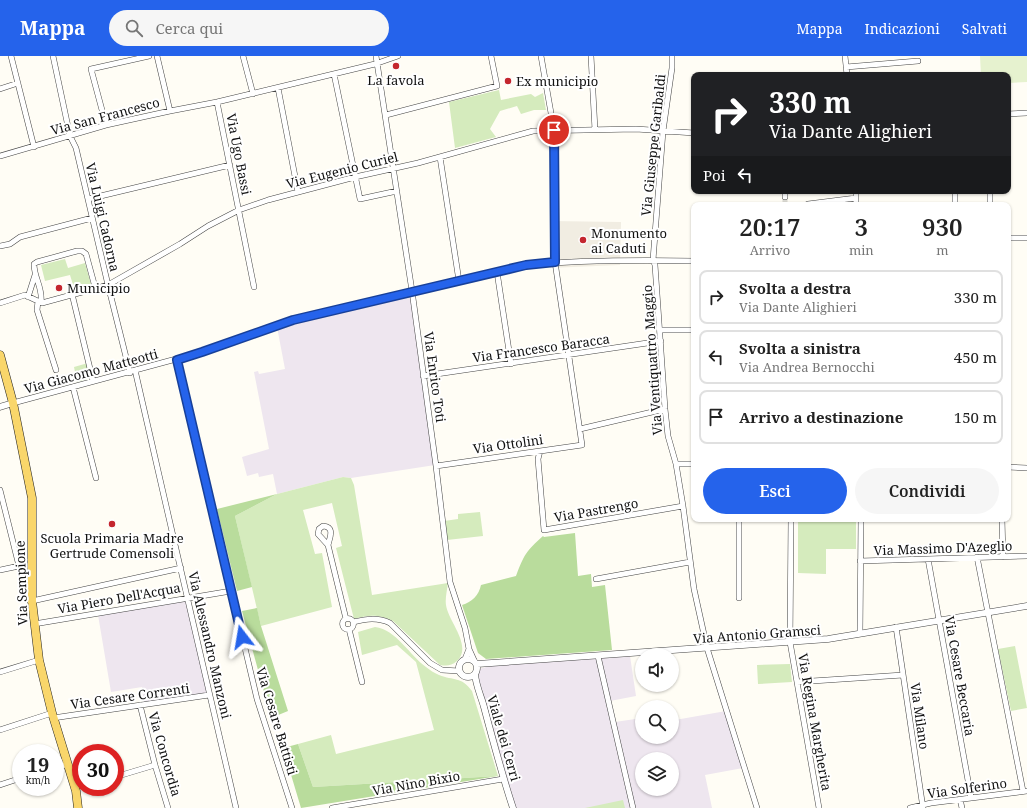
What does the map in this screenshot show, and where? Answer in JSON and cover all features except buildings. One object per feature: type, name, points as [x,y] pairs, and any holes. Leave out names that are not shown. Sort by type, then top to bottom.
[{"type":"main road","name":"Via Sempione","points":[[0,356],[13,403],[32,498],[32,601],[39,660],[52,715],[72,773]]},
{"type":"main road","name":"Via Sempione","points":[[78,808],[79,796]]},
{"type":"street","points":[[11,56],[34,147]]},
{"type":"street","name":"Via Luigi Cadorna","points":[[53,56],[70,136],[76,148],[108,285],[132,371]]},
{"type":"street","points":[[106,126],[91,69],[149,56]]},
{"type":"street","points":[[157,56],[170,111]]},
{"type":"street","points":[[243,56],[252,94]]},
{"type":"street","points":[[376,56],[412,291]]},
{"type":"street","name":"Via San Francesco","points":[[0,156],[106,126],[278,88],[378,63],[398,56]]},
{"type":"street","points":[[386,115],[497,86],[491,56]]},
{"type":"street","points":[[541,56],[554,130],[555,262],[580,429],[665,409]]},
{"type":"street","points":[[591,56],[595,130]]},
{"type":"street","name":"Via Giuseppe Garibaldi","points":[[653,260],[663,131],[672,68],[672,56]]},
{"type":"street","points":[[845,56],[847,72]]},
{"type":"street","points":[[846,67],[918,61]]},
{"type":"street","points":[[334,74],[360,199],[397,191]]},
{"type":"street","points":[[0,88],[18,83]]},
{"type":"street","points":[[278,88],[298,192]]},
{"type":"street","name":"Via Ugo Bassi","points":[[217,102],[254,288]]},
{"type":"street","points":[[1011,114],[1027,113]]},
{"type":"street","name":"Via Eugenio Curiel","points":[[39,302],[108,285],[208,226],[239,210],[356,176],[440,157],[533,132],[554,130],[636,129],[691,133]]},
{"type":"street","points":[[440,157],[459,281]]},
{"type":"street","points":[[88,199],[230,165]]},
{"type":"street","points":[[856,194],[856,202]]},
{"type":"street","points":[[990,194],[990,201]]},
{"type":"street","points":[[824,202],[856,198]]},
{"type":"street","points":[[0,246],[10,244],[20,237],[92,218]]},
{"type":"street","points":[[1011,238],[1027,238]]},
{"type":"street","points":[[28,297],[35,279],[35,262],[80,250],[86,254],[95,288]]},
{"type":"street","name":"Via Giacomo Matteotti","points":[[13,403],[202,352],[293,320],[526,265],[555,262],[653,260],[691,261]]},
{"type":"street","name":"Via Ventiquattro Maggio","points":[[653,260],[656,265],[668,436],[676,464],[694,589],[708,648],[757,808]]},
{"type":"street","points":[[497,272],[511,364]]},
{"type":"street","points":[[35,274],[41,289],[37,310],[56,370]]},
{"type":"street","name":"Via Enrico Toti","points":[[412,291],[436,466]]},
{"type":"street","points":[[72,294],[94,381]]},
{"type":"street","points":[[0,302],[24,296],[39,302]]},
{"type":"street","points":[[660,330],[691,330]]},
{"type":"street","name":"Via Francesco Baracca","points":[[423,376],[661,341]]},
{"type":"street","name":"Via Cesare Battisti","points":[[175,360],[257,699],[292,808]]},
{"type":"street","name":"Via Alessandro Manzoni","points":[[132,371],[181,568],[236,808]]},
{"type":"street","points":[[73,387],[96,478]]},
{"type":"street","points":[[0,407],[13,403]]},
{"type":"street","name":"Via Ottolini","points":[[436,466],[582,445],[580,429]]},
{"type":"street","name":"Via Pastrengo","points":[[540,451],[538,459],[544,530],[683,506]]},
{"type":"street","points":[[676,464],[691,464]]},
{"type":"street","points":[[436,466],[450,582],[465,628],[469,650],[476,667]]},
{"type":"street","points":[[1011,467],[1027,468]]},
{"type":"street","points":[[0,490],[19,566],[33,610]]},
{"type":"street","points":[[739,522],[740,598]]},
{"type":"street","name":"Via Regina Margherita","points":[[791,522],[790,642],[819,808]]},
{"type":"street","points":[[860,522],[860,633]]},
{"type":"street","points":[[1002,522],[1003,557]]},
{"type":"street","points":[[328,545],[346,619]]},
{"type":"street","name":"Via Massimo D'Azeglio","points":[[860,561],[1027,556]]},
{"type":"street","points":[[977,558],[1025,791]]},
{"type":"street","name":"Via Cesare Beccaria","points":[[928,559],[971,798]]},
{"type":"street","points":[[596,579],[690,562]]},
{"type":"street","points":[[0,570],[19,566]]},
{"type":"street","points":[[32,601],[181,568]]},
{"type":"street","name":"Via Piero Dell'Acqua","points":[[34,624],[231,591]]},
{"type":"street","name":"Via Antonio Gramsci","points":[[467,677],[472,676],[476,667],[486,664],[828,639],[1027,606]]},
{"type":"street","points":[[346,619],[350,619],[353,622],[370,618],[384,620],[390,623],[430,664],[442,670],[450,671],[459,669]]},
{"type":"street","points":[[346,619],[342,625],[345,629],[349,629]]},
{"type":"street","points":[[349,629],[352,627],[353,622]]},
{"type":"street","name":"Via Milano","points":[[896,627],[923,806]]},
{"type":"street","points":[[349,629],[362,682]]},
{"type":"street","points":[[469,650],[465,659],[461,662],[459,669],[463,675],[476,684]]},
{"type":"street","points":[[598,656],[633,808]]},
{"type":"street","points":[[465,659],[470,658],[476,667]]},
{"type":"street","points":[[0,672],[39,660]]},
{"type":"street","name":"Viale dei Cerri","points":[[476,667],[476,684],[484,706],[503,779],[513,808]]},
{"type":"street","points":[[797,682],[903,675]]},
{"type":"street","name":"Via Cesare Correnti","points":[[0,730],[52,715],[140,706],[209,695]]},
{"type":"street","name":"Via Concordia","points":[[140,706],[168,808]]},
{"type":"street","points":[[64,765],[68,764]]},
{"type":"street","points":[[124,774],[155,765]]},
{"type":"street","name":"Via Nino Bixio","points":[[332,808],[503,779]]},
{"type":"street","points":[[0,785],[12,781]]},
{"type":"street","name":"Via Solferino","points":[[910,808],[960,799],[1025,791]]},
{"type":"street","points":[[960,799],[962,808]]},
{"type":"shaded area","points":[[551,221],[621,222],[620,265],[550,268]]},
{"type":"shaded area","points":[[411,293],[435,465],[351,478],[343,477],[277,494],[273,474],[259,477],[258,473],[247,476],[242,457],[269,449],[254,372],[258,371],[259,374],[285,369],[277,327],[294,321]]},
{"type":"shaded area","points":[[187,599],[207,694],[144,705],[142,687],[111,692],[98,615]]},
{"type":"shaded area","points":[[630,656],[636,696],[610,701],[615,722],[635,719],[635,744],[679,744],[679,719],[726,711],[743,768],[705,775],[712,808],[514,808],[477,674],[479,669],[497,664]]},
{"type":"green space","points":[[980,56],[1027,56],[1027,82],[1011,83],[1011,72],[981,72]]},
{"type":"green space","points":[[499,90],[501,100],[531,94],[535,97],[543,93],[546,110],[534,110],[521,114],[517,106],[500,111],[490,129],[496,137],[455,148],[449,102]]},
{"type":"green space","points":[[65,259],[68,268],[85,263],[91,284],[74,288],[70,275],[45,281],[41,265]]},
{"type":"green space","points":[[88,363],[91,378],[77,382],[74,367]]},
{"type":"green space","points":[[343,477],[351,478],[354,485],[372,595],[448,583],[446,605],[461,641],[462,648],[461,655],[453,664],[440,665],[393,621],[383,617],[374,616],[354,619],[336,548],[342,546],[332,503],[303,510],[315,554],[322,553],[332,607],[261,626],[235,516],[277,494]]},
{"type":"green space","points":[[277,494],[235,516],[252,587],[237,591],[217,509]]},
{"type":"green space","points":[[480,512],[483,536],[447,540],[444,521],[458,519],[458,514]]},
{"type":"green space","points":[[798,522],[856,522],[856,549],[826,549],[826,574],[798,573]]},
{"type":"green space","points":[[575,533],[578,576],[591,574],[592,587],[605,585],[612,650],[486,659],[478,653],[462,605],[474,598],[479,592],[481,585],[516,576],[526,554],[543,536]]},
{"type":"green space","points":[[257,608],[261,626],[288,711],[271,718],[242,611]]},
{"type":"green space","points":[[375,627],[390,633],[420,662],[432,671],[444,677],[461,681],[468,686],[472,691],[498,776],[313,787],[298,744],[331,735],[336,754],[434,730],[416,662],[397,645],[362,655],[358,632]]},
{"type":"green space","points":[[1015,646],[1027,708],[1011,711],[998,649]]},
{"type":"green space","points":[[790,664],[792,682],[758,684],[757,665]]},
{"type":"green space","points":[[298,744],[313,787],[498,776],[301,808],[283,748]]},
{"type":"green space","points":[[623,800],[625,808],[585,808]]},
{"type":"tunnel","points":[[785,197],[785,202]]},
{"type":"place","name":"La favola","points":[[396,66]]},
{"type":"place","name":"Ex municipio","points":[[508,81]]},
{"type":"place","name":"Monumento ai Caduti","points":[[583,240]]},
{"type":"place","name":"Municipio","points":[[59,288]]},
{"type":"place","name":"Scuola Primaria Madre Gertrude Comensoli","points":[[112,524]]},
{"type":"route","points":[[242,637],[177,360],[293,320],[526,265],[555,262],[554,130]]}]
